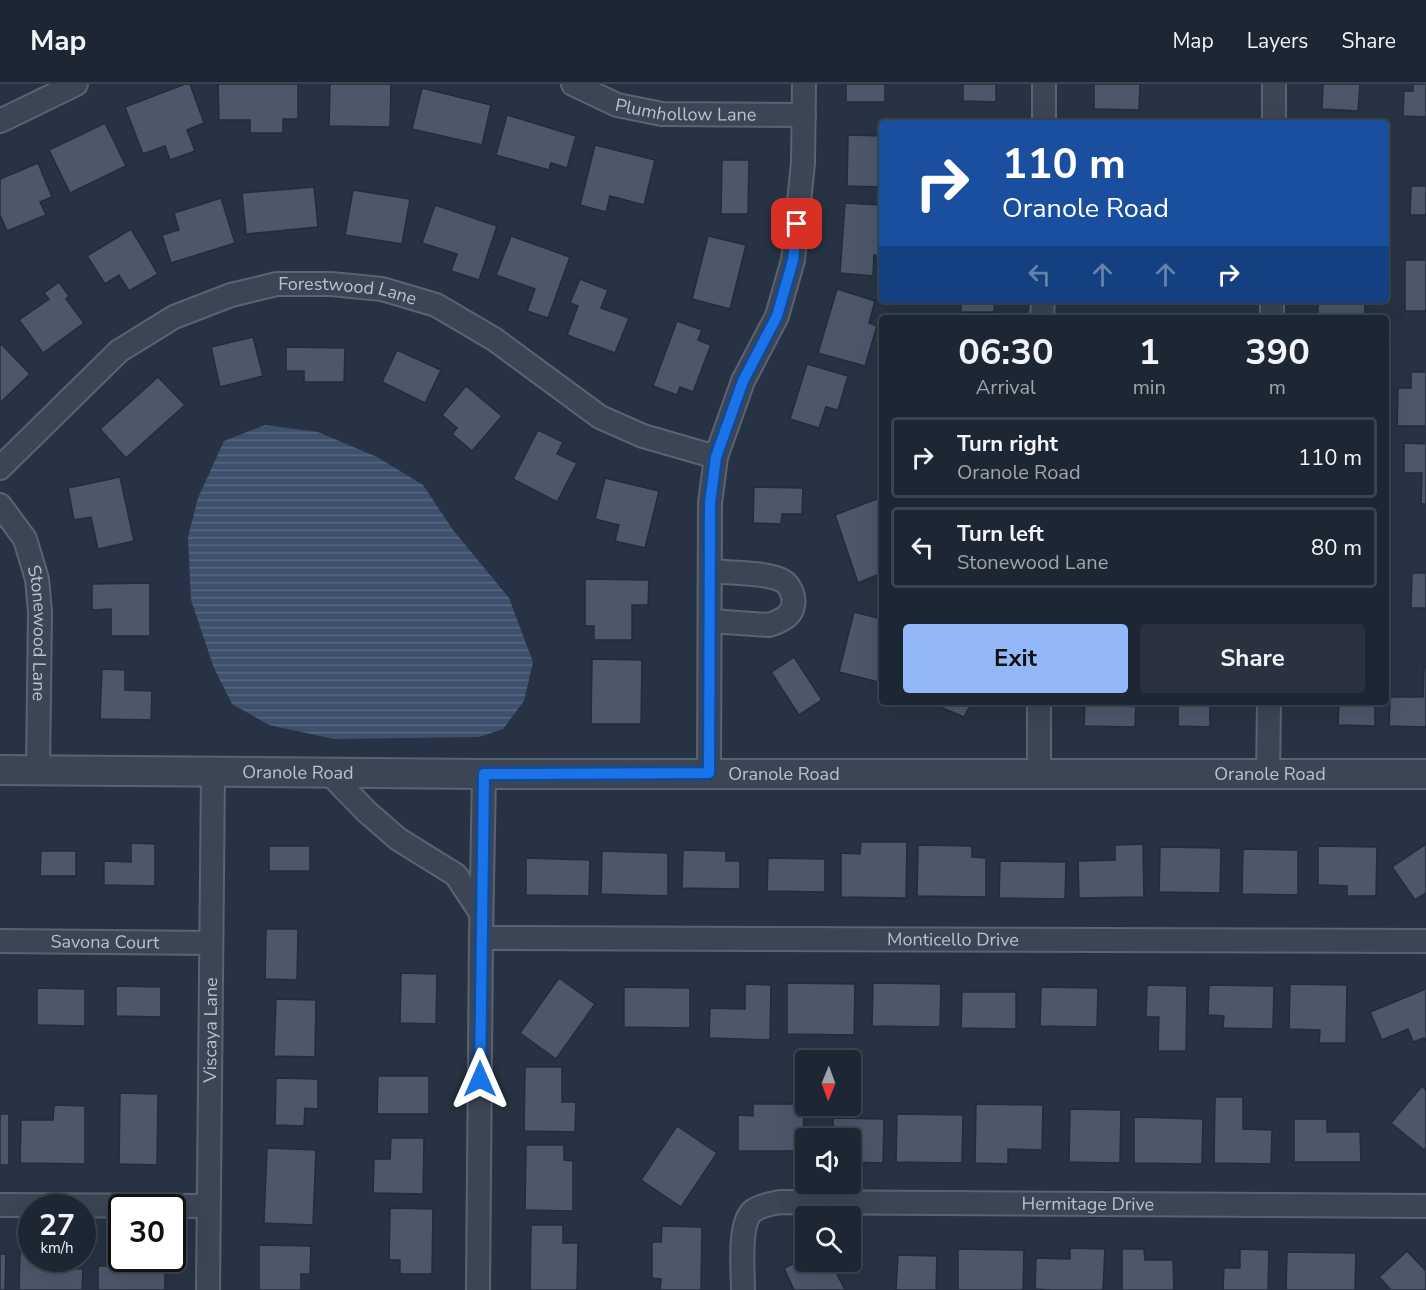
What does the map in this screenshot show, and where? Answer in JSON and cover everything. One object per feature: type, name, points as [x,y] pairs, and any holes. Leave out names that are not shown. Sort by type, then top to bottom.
[{"type":"street","points":[[0,121],[76,84]]},
{"type":"street","name":"Plumhollow Lane","points":[[573,84],[617,105],[662,114],[804,115]]},
{"type":"street","points":[[709,773],[710,503],[716,457],[743,381],[777,316],[793,260],[801,195],[804,84]]},
{"type":"street","points":[[1044,84],[1044,120]]},
{"type":"street","points":[[1274,84],[1274,120]]},
{"type":"street","name":"Forestwood Lane","points":[[0,468],[119,351],[174,317],[231,295],[277,284],[331,284],[382,289],[436,305],[494,339],[600,417],[643,436],[716,457]]},
{"type":"street","name":"Stonewood Lane","points":[[0,505],[25,538],[37,579],[40,612],[38,770]]},
{"type":"street","points":[[710,571],[771,576],[785,582],[793,595],[793,607],[788,615],[778,623],[769,625],[710,621]]},
{"type":"street","points":[[1039,705],[1039,774]]},
{"type":"street","points":[[1268,775],[1269,705]]},
{"type":"street","name":"Oranole Road","points":[[0,770],[484,774],[1426,774]]},
{"type":"street","name":"Viscaya Lane","points":[[208,1290],[213,772]]},
{"type":"street","points":[[329,773],[367,812],[398,839],[456,875],[481,913]]},
{"type":"street","points":[[478,1290],[484,774]]},
{"type":"street","name":"Monticello Drive","points":[[481,938],[1426,941]]},
{"type":"street","name":"Savona Court","points":[[0,941],[211,943]]},
{"type":"street","name":"Hermitage Drive","points":[[743,1290],[743,1238],[746,1222],[752,1212],[762,1206],[780,1202],[1426,1206]]},
{"type":"street","points":[[0,1205],[208,1206]]},
{"type":"water","points":[[265,425],[318,432],[377,457],[423,485],[453,530],[509,598],[533,662],[524,701],[503,729],[479,737],[334,739],[269,725],[232,704],[214,668],[191,600],[188,537],[198,498],[224,441]]},
{"type":"building","points":[[190,84],[204,123],[187,130],[195,151],[170,160],[165,146],[143,154],[125,107]]},
{"type":"building","points":[[218,84],[298,84],[298,119],[283,119],[283,133],[250,133],[250,120],[219,120]]},
{"type":"building","points":[[330,84],[391,84],[390,127],[329,126]]},
{"type":"building","points":[[846,84],[885,84],[885,102],[846,102]]},
{"type":"building","points":[[963,84],[996,84],[996,102],[963,101]]},
{"type":"building","points":[[1094,84],[1140,84],[1139,110],[1094,109]]},
{"type":"building","points":[[1323,84],[1360,84],[1358,111],[1322,109]]},
{"type":"building","points":[[1413,84],[1426,84],[1426,117],[1403,116],[1404,91],[1413,91]]},
{"type":"building","points":[[422,88],[491,105],[482,145],[412,129]]},
{"type":"building","points":[[507,115],[576,136],[567,168],[551,163],[549,170],[496,155]]},
{"type":"building","points":[[105,123],[126,166],[70,193],[49,150]]},
{"type":"building","points":[[848,135],[879,136],[879,187],[847,186]]},
{"type":"building","points":[[595,145],[655,160],[644,205],[610,196],[606,212],[580,205]]},
{"type":"building","points":[[722,160],[749,160],[748,214],[721,214]]},
{"type":"building","points":[[38,163],[52,197],[40,202],[46,215],[7,231],[0,215],[0,179]]},
{"type":"building","points":[[1411,186],[1426,186],[1426,215],[1410,215]]},
{"type":"building","points":[[314,187],[318,227],[246,234],[242,193]]},
{"type":"building","points":[[353,190],[410,199],[402,244],[345,235]]},
{"type":"building","points":[[221,198],[235,243],[171,263],[162,235],[179,230],[174,213]]},
{"type":"building","points":[[845,203],[879,205],[879,256],[874,255],[873,276],[840,273]]},
{"type":"building","points":[[435,205],[497,226],[479,280],[451,271],[457,254],[422,243]]},
{"type":"building","points":[[131,229],[158,274],[129,291],[119,275],[105,284],[87,256]]},
{"type":"building","points":[[511,236],[570,257],[548,318],[527,311],[535,289],[496,275]]},
{"type":"building","points":[[708,236],[746,245],[730,309],[692,299]]},
{"type":"building","points":[[1405,260],[1426,260],[1426,311],[1405,311]]},
{"type":"building","points":[[580,279],[608,290],[601,308],[629,318],[615,353],[567,335],[578,306],[570,303]]},
{"type":"building","points":[[59,282],[69,296],[66,299],[84,323],[43,353],[19,320],[49,299],[44,293]]},
{"type":"building","points":[[837,289],[875,301],[869,323],[877,326],[865,366],[818,353]]},
{"type":"building","points":[[961,303],[995,303],[994,312],[961,312]]},
{"type":"building","points":[[1318,303],[1365,303],[1365,315],[1318,315]]},
{"type":"building","points":[[677,321],[702,330],[698,340],[711,345],[693,392],[680,387],[677,395],[653,386]]},
{"type":"building","points":[[253,337],[263,376],[220,387],[211,347]]},
{"type":"building","points":[[0,343],[30,374],[0,403]]},
{"type":"building","points":[[286,347],[345,348],[344,382],[304,382],[304,371],[286,371]]},
{"type":"building","points":[[397,350],[441,370],[425,403],[382,382]]},
{"type":"building","points":[[807,364],[848,376],[838,410],[826,407],[819,428],[790,419]]},
{"type":"building","points":[[1411,372],[1426,372],[1426,426],[1397,426],[1398,388],[1411,388]]},
{"type":"building","points":[[158,377],[185,405],[126,458],[100,429]]},
{"type":"building","points":[[466,386],[502,416],[472,451],[452,434],[457,428],[442,415]]},
{"type":"building","points":[[538,430],[563,442],[557,454],[577,463],[557,502],[513,479]]},
{"type":"building","points":[[1404,443],[1426,444],[1426,504],[1421,504],[1422,473],[1404,473]]},
{"type":"building","points":[[120,477],[134,541],[98,549],[91,517],[74,520],[68,488]]},
{"type":"building","points":[[605,478],[659,491],[645,548],[615,541],[619,525],[595,519]]},
{"type":"building","points":[[754,487],[803,488],[802,514],[782,514],[781,524],[753,523]]},
{"type":"building","points":[[879,498],[879,574],[858,583],[835,515]]},
{"type":"building","points":[[1412,573],[1426,573],[1426,608],[1411,608]]},
{"type":"building","points":[[585,579],[649,580],[648,605],[632,605],[632,640],[594,640],[594,626],[585,626]]},
{"type":"building","points":[[150,583],[150,636],[111,636],[111,609],[92,610],[92,584]]},
{"type":"building","points":[[854,612],[879,618],[879,682],[839,672]]},
{"type":"building","points":[[794,657],[822,700],[799,715],[771,672]]},
{"type":"building","points":[[592,659],[642,660],[641,724],[591,724]]},
{"type":"building","points":[[1424,667],[1426,667],[1426,727],[1389,726],[1390,697],[1423,697]]},
{"type":"building","points":[[102,669],[125,670],[125,690],[152,691],[151,720],[100,719]]},
{"type":"building","points":[[935,705],[970,705],[964,717]]},
{"type":"building","points":[[1085,705],[1136,705],[1135,727],[1084,726]]},
{"type":"building","points":[[1178,705],[1210,705],[1210,727],[1178,726]]},
{"type":"building","points":[[1339,705],[1375,705],[1375,726],[1338,725]]},
{"type":"building","points":[[861,842],[907,842],[906,898],[841,897],[841,853],[860,854]]},
{"type":"building","points":[[131,843],[155,844],[155,886],[104,885],[104,861],[131,862]]},
{"type":"building","points":[[1143,844],[1144,897],[1079,898],[1078,861],[1115,860],[1115,845]]},
{"type":"building","points":[[1426,844],[1426,893],[1415,900],[1392,867]]},
{"type":"building","points":[[918,845],[972,846],[972,857],[986,858],[986,897],[917,896]]},
{"type":"building","points":[[269,846],[310,846],[310,871],[269,871]]},
{"type":"building","points":[[1318,846],[1377,847],[1376,896],[1347,896],[1347,886],[1318,885]]},
{"type":"building","points":[[1160,847],[1221,848],[1220,893],[1159,892]]},
{"type":"building","points":[[1243,849],[1298,850],[1298,895],[1242,894]]},
{"type":"building","points":[[683,850],[726,851],[726,861],[740,861],[740,889],[682,888]]},
{"type":"building","points":[[41,851],[76,851],[76,876],[40,876]]},
{"type":"building","points":[[602,851],[668,853],[668,896],[601,894]]},
{"type":"building","points":[[526,858],[590,860],[589,896],[526,895]]},
{"type":"building","points":[[768,858],[825,859],[825,892],[767,891]]},
{"type":"building","points":[[1000,861],[1066,862],[1065,899],[999,898]]},
{"type":"building","points":[[266,929],[298,929],[297,980],[265,979]]},
{"type":"building","points":[[401,973],[437,974],[436,1024],[400,1023]]},
{"type":"building","points":[[559,978],[595,1004],[556,1059],[520,1033]]},
{"type":"building","points":[[787,983],[855,984],[854,1035],[787,1034]]},
{"type":"building","points":[[873,983],[941,984],[940,1027],[872,1026]]},
{"type":"building","points":[[745,984],[771,985],[770,1040],[709,1038],[710,1008],[745,1009]]},
{"type":"building","points":[[1290,984],[1347,985],[1346,1043],[1319,1043],[1320,1030],[1289,1029]]},
{"type":"building","points":[[1147,985],[1187,986],[1186,1051],[1158,1051],[1159,1017],[1146,1017]]},
{"type":"building","points":[[1209,985],[1274,986],[1273,1029],[1223,1028],[1224,1016],[1208,1015]]},
{"type":"building","points":[[116,986],[161,987],[161,1017],[116,1016]]},
{"type":"building","points":[[624,987],[690,988],[690,1028],[624,1027]]},
{"type":"building","points":[[1041,987],[1098,988],[1097,1027],[1040,1026]]},
{"type":"building","points":[[37,988],[85,989],[85,1026],[37,1025]]},
{"type":"building","points":[[1426,989],[1426,1042],[1424,1038],[1413,1042],[1408,1029],[1382,1040],[1370,1012]]},
{"type":"building","points":[[962,992],[1016,992],[1016,1029],[961,1028]]},
{"type":"building","points":[[276,999],[316,1000],[315,1057],[274,1056]]},
{"type":"building","points":[[525,1067],[562,1067],[562,1102],[576,1102],[575,1132],[524,1131]]},
{"type":"building","points":[[378,1076],[429,1076],[429,1114],[377,1114]]},
{"type":"building","points":[[276,1078],[318,1079],[318,1109],[305,1108],[304,1126],[275,1125]]},
{"type":"building","points":[[1422,1086],[1426,1090],[1426,1148],[1424,1150],[1391,1123]]},
{"type":"building","points":[[120,1093],[158,1094],[157,1165],[119,1164]]},
{"type":"building","points":[[1215,1097],[1243,1097],[1243,1129],[1272,1130],[1271,1164],[1214,1163]]},
{"type":"building","points":[[753,1104],[795,1104],[795,1116],[804,1116],[803,1128],[795,1128],[795,1151],[738,1151],[738,1115],[753,1116]]},
{"type":"building","points":[[976,1104],[1043,1105],[1042,1150],[1008,1149],[1008,1164],[975,1163]]},
{"type":"building","points":[[54,1105],[85,1106],[85,1164],[20,1163],[21,1120],[53,1120]]},
{"type":"building","points":[[1070,1109],[1121,1110],[1120,1163],[1069,1162]]},
{"type":"building","points":[[0,1114],[9,1114],[9,1165],[0,1165]]},
{"type":"building","points":[[897,1114],[963,1115],[962,1163],[896,1162]]},
{"type":"building","points":[[1134,1117],[1203,1119],[1202,1164],[1134,1163]]},
{"type":"building","points":[[833,1118],[884,1119],[883,1163],[861,1162],[861,1128],[833,1128]]},
{"type":"building","points":[[1294,1119],[1327,1119],[1327,1132],[1360,1132],[1361,1162],[1294,1162]]},
{"type":"building","points":[[677,1126],[717,1153],[681,1207],[641,1180]]},
{"type":"building","points":[[391,1138],[424,1138],[423,1194],[373,1193],[374,1159],[390,1159]]},
{"type":"building","points":[[526,1145],[564,1145],[564,1160],[573,1161],[573,1211],[525,1210]]},
{"type":"building","points":[[267,1148],[316,1150],[313,1225],[264,1223]]},
{"type":"building","points":[[390,1208],[433,1209],[432,1274],[400,1274],[400,1260],[389,1260]]},
{"type":"building","points":[[531,1225],[563,1225],[563,1243],[578,1243],[577,1290],[530,1290]]},
{"type":"building","points":[[662,1226],[702,1227],[701,1290],[660,1290],[661,1279],[652,1278],[652,1242],[661,1242]]},
{"type":"building","points":[[259,1245],[311,1246],[310,1274],[301,1274],[301,1290],[259,1290]]},
{"type":"building","points":[[1070,1248],[1105,1249],[1103,1290],[1035,1289],[1036,1258],[1070,1259]]},
{"type":"building","points":[[958,1249],[1024,1250],[1023,1290],[958,1290]]},
{"type":"building","points":[[1122,1249],[1144,1249],[1145,1260],[1173,1260],[1174,1290],[1122,1290]]},
{"type":"building","points":[[1240,1249],[1269,1250],[1268,1290],[1223,1290],[1224,1268],[1240,1268]]},
{"type":"building","points":[[1407,1251],[1426,1271],[1426,1290],[1391,1290],[1379,1277]]},
{"type":"building","points":[[1287,1252],[1356,1253],[1355,1290],[1286,1290]]},
{"type":"building","points":[[0,1254],[6,1254],[5,1290],[0,1290]]},
{"type":"building","points":[[898,1255],[937,1256],[936,1290],[896,1290]]},
{"type":"building","points":[[795,1263],[795,1272],[836,1272],[845,1290],[794,1290],[784,1268]]},
{"type":"building","points":[[98,1266],[108,1266],[108,1272],[165,1272],[165,1290],[98,1290]]},
{"type":"building","points":[[19,1272],[83,1272],[82,1290],[19,1290]]},
{"type":"route","points":[[480,1079],[484,774],[709,773],[710,503],[716,457],[743,381],[777,316],[793,260],[797,224]]}]
